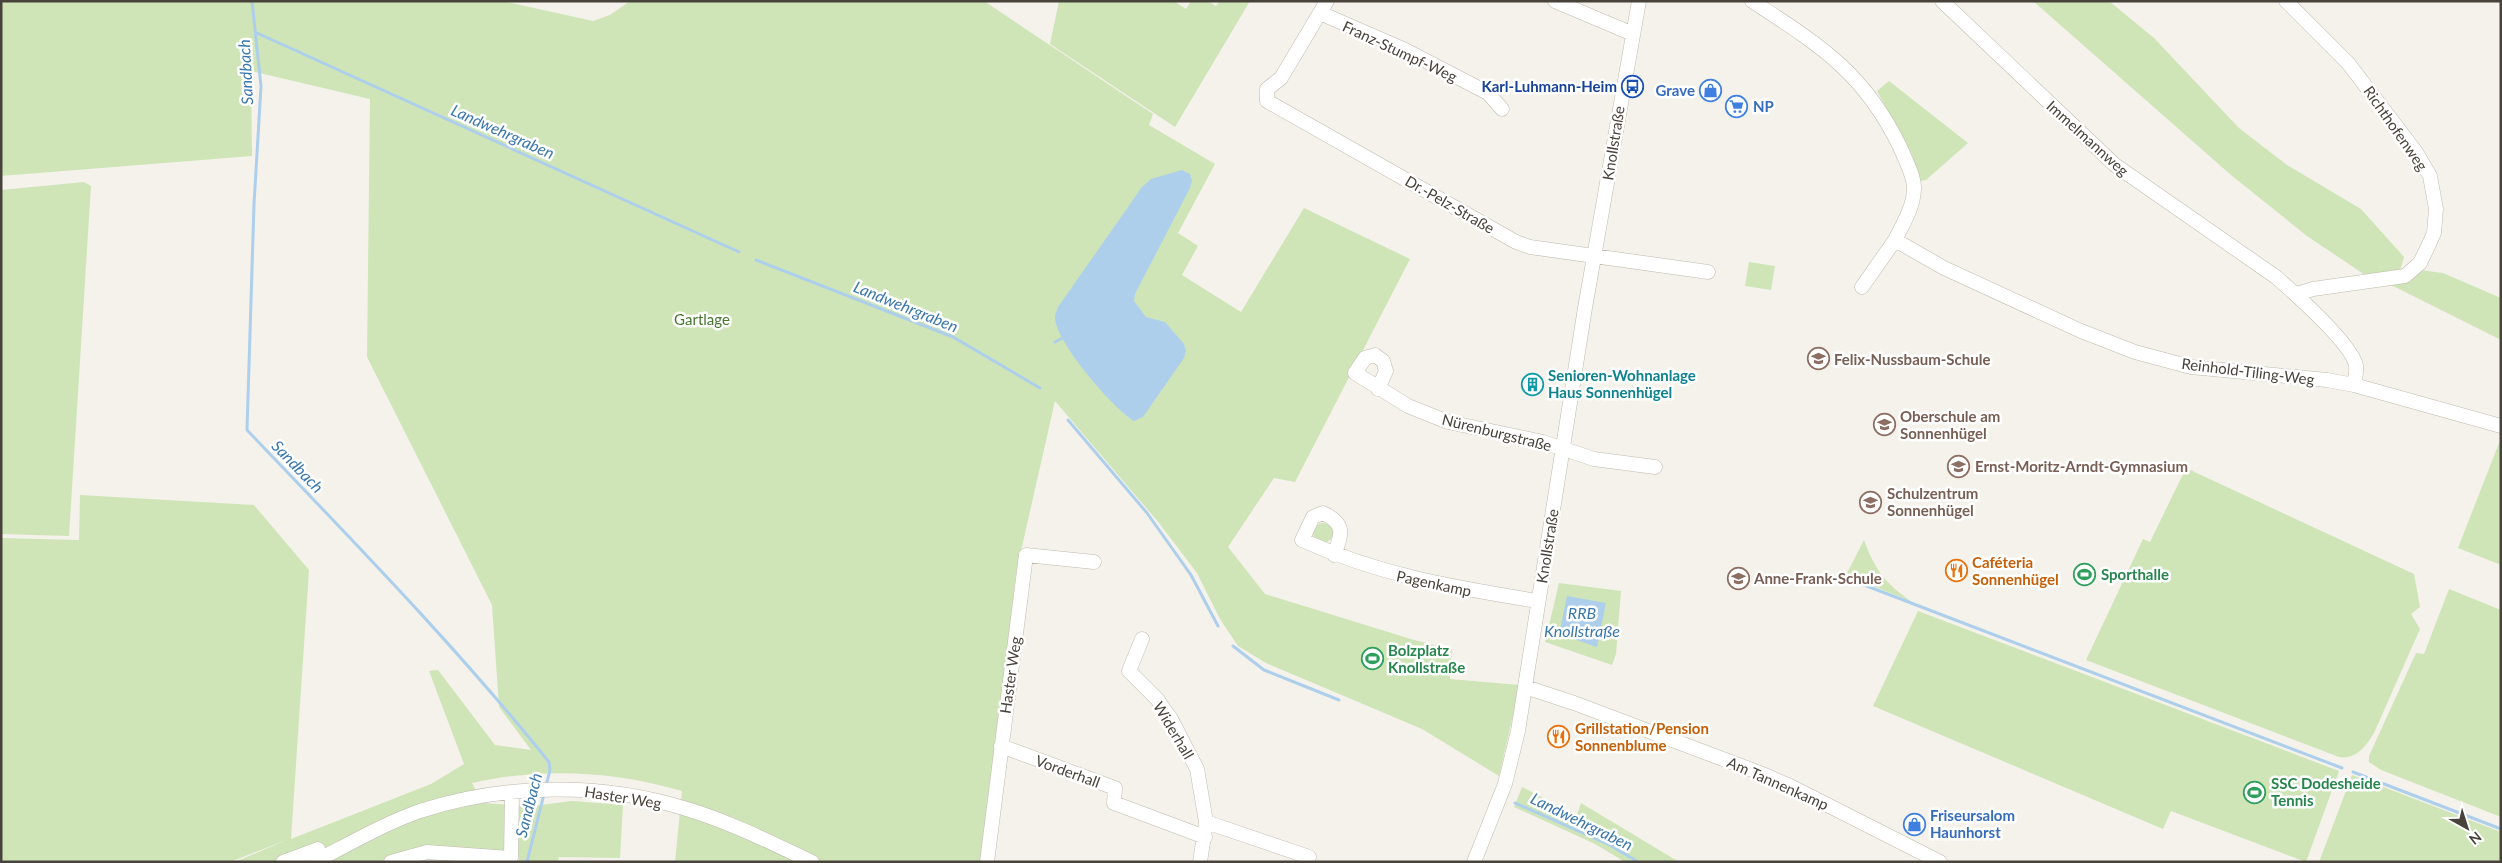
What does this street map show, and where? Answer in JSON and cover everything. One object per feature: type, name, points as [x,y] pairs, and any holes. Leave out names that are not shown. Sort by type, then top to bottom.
[{"type":"street","points":[[1555,1],[1633,34]]},
{"type":"street","name":"Knollstraße","points":[[1474,862],[1505,784],[1525,687],[1537,601],[1638,1]]},
{"type":"street","points":[[1752,1],[1814,41],[1843,66],[1869,94],[1892,130],[1905,158],[1914,188],[1912,205],[1895,240],[1862,287]]},
{"type":"street","name":"Immelmannweg","points":[[1942,1],[2115,165],[2276,277],[2297,294],[2349,351],[2356,365],[2354,385]]},
{"type":"street","name":"Richthofenweg","points":[[2289,2],[2348,63],[2416,152],[2430,176],[2436,209],[2434,233],[2420,263],[2405,276],[2313,289],[2297,294]]},
{"type":"street","name":"Franz-Stumpf-Weg","points":[[1323,7],[1488,93],[1502,108]]},
{"type":"street","name":"Dr.-Pelz-Straße","points":[[1323,7],[1281,78],[1267,89],[1267,101],[1516,242],[1530,247],[1595,255]]},
{"type":"street","name":"Reinhold-Tiling-Weg","points":[[1895,240],[1944,268],[2081,331],[2135,352],[2191,367],[2327,380],[2354,385],[2501,426]]},
{"type":"street","points":[[1595,255],[1708,272]]},
{"type":"street","name":"Nürenburgstraße","points":[[1378,389],[1408,406],[1448,422],[1543,442],[1594,459],[1655,467]]},
{"type":"street","name":"Haster Weg","points":[[987,862],[1026,555],[1094,562]]},
{"type":"street","name":"Pagenkamp","points":[[1334,555],[1386,573],[1437,585],[1537,601]]},
{"type":"street","name":"Widerhall","points":[[1142,639],[1129,671],[1157,699],[1182,737],[1197,769],[1206,822],[1200,862]]},
{"type":"street","name":"Am Tannenkamp","points":[[1525,687],[1574,703],[1760,773],[1790,786],[1940,862]]},
{"type":"street","name":"Vorderhall","points":[[1001,746],[1115,788],[1114,803],[1205,837]]},
{"type":"street","name":"Haster Weg","points":[[283,862],[316,856],[420,812],[470,799],[512,792],[561,789],[605,791],[689,810],[751,834],[812,862]]},
{"type":"street","points":[[391,862],[427,852],[511,858],[512,792]]},
{"type":"street","points":[[1206,822],[1309,857]]},
{"type":"green space","name":"Gartlage","points":[[1,1],[246,1],[246,4],[247,1],[502,1],[593,21],[610,15],[630,1],[984,1],[1153,114],[1149,125],[1215,164],[1178,233],[1198,246],[1182,275],[1241,312],[1304,208],[1410,259],[1295,482],[1274,478],[1228,547],[1265,594],[1414,640],[1452,649],[1450,679],[1520,685],[1499,776],[1422,729],[1266,663],[1238,646],[1220,619],[1197,573],[1159,523],[1055,401],[1016,573],[983,862],[675,862],[682,791],[656,784],[604,775],[551,773],[498,778],[472,783],[482,803],[533,806],[572,801],[623,805],[620,858],[559,857],[558,862],[519,862],[519,855],[467,850],[430,850],[396,856],[381,862],[235,862],[289,839],[230,862],[1,862],[1,538],[79,540],[80,495],[254,505],[309,570],[291,839],[431,784],[464,764],[429,671],[438,670],[495,745],[531,750],[499,707],[492,605],[367,357],[370,99],[251,71],[252,156],[1,176]]},
{"type":"green space","points":[[1059,1],[1174,1],[1186,9],[1191,1],[1208,1],[1216,6],[1220,1],[1250,1],[1175,127],[1050,44]]},
{"type":"green space","points":[[2033,1],[2109,1],[2154,38],[2239,128],[2287,165],[2361,209],[2404,257],[2400,271],[2368,277],[2307,236],[2231,175]]},
{"type":"green space","points":[[1889,81],[1968,143],[1926,180],[1920,181],[1912,155],[1877,91]]},
{"type":"green space","points":[[84,182],[91,186],[69,536],[1,534],[1,190]]},
{"type":"green space","points":[[1749,262],[1775,266],[1771,290],[1745,286]]},
{"type":"green space","points":[[2420,270],[2443,273],[2501,298],[2501,340],[2391,285]]},
{"type":"green space","points":[[2501,438],[2501,565],[2458,548]]},
{"type":"green space","points":[[2186,468],[2414,574],[2420,607],[2411,614],[2420,629],[2374,733],[2360,751],[2351,756],[2339,757],[2086,660],[2143,539],[2150,542]]},
{"type":"green space","points":[[1323,523],[1330,526],[1333,533],[1330,540],[1323,543],[1316,540],[1313,533],[1316,526]]},
{"type":"green space","points":[[1864,540],[1872,560],[1882,575],[1895,589],[1912,602],[1846,575]]},
{"type":"green space","points":[[1559,583],[1621,591],[1616,654],[1612,665],[1545,642]]},
{"type":"green space","points":[[2449,589],[2501,610],[2501,817],[2381,770],[2369,762],[2369,756],[2416,653],[2424,654]]},
{"type":"green space","points":[[1918,611],[2339,771],[2306,862],[2171,811],[2163,829],[1873,706]]},
{"type":"green space","points":[[2352,775],[2501,832],[2501,862],[2319,862]]},
{"type":"green space","points":[[1522,787],[1577,815],[1581,803],[1679,862],[1625,862],[1595,844],[1514,807]]},
{"type":"water","points":[[1182,170],[1190,174],[1192,181],[1190,188],[1135,294],[1134,301],[1146,317],[1165,322],[1184,344],[1186,351],[1184,358],[1143,417],[1134,421],[1113,403],[1075,358],[1058,329],[1055,315],[1058,307],[1142,187],[1151,179]]},
{"type":"water","name":"RRB Knollstraße","points":[[1567,596],[1606,603],[1597,647],[1559,634]]},
{"type":"waterway","name":"Sandbach","points":[[252,1],[261,86],[254,204],[247,430],[477,676],[549,762],[550,770],[546,786]]},
{"type":"waterway","name":"Landwehrgraben","points":[[257,33],[739,252]]},
{"type":"waterway","name":"Landwehrgraben","points":[[756,260],[953,337],[1040,388]]},
{"type":"waterway","points":[[1055,342],[1064,337]]},
{"type":"waterway","name":"Landwehrgraben","points":[[1068,420],[1147,513],[1191,575],[1218,626]]},
{"type":"waterway","points":[[1851,580],[2342,768]]},
{"type":"waterway","name":"Landwehrgraben","points":[[1233,646],[1264,670],[1339,700]]},
{"type":"waterway","points":[[2353,772],[2501,829]]},
{"type":"waterway","name":"Sandbach","points":[[527,862],[544,794]]},
{"type":"waterway","name":"Landwehrgraben","points":[[1515,803],[1610,845],[1638,862]]},
{"type":"place","name":"Karl-Luhmann-Heim","points":[[1633,86]]},
{"type":"place","name":"Grave","points":[[1711,90]]},
{"type":"place","name":"NP","points":[[1737,106]]},
{"type":"place","name":"Felix-Nussbaum-Schule","points":[[1818,359]]},
{"type":"place","name":"Senioren-Wohnanlage Haus Sonnenhügel","points":[[1532,384]]},
{"type":"place","name":"Oberschule am Sonnenhügel","points":[[1884,425]]},
{"type":"place","name":"Ernst-Moritz-Arndt-Gymnasium","points":[[1959,466]]},
{"type":"place","name":"Schulzentrum Sonnenhügel","points":[[1871,502]]},
{"type":"place","name":"Caféteria Sonnenhügel","points":[[1956,571]]},
{"type":"place","name":"Sporthalle","points":[[2085,574]]},
{"type":"place","name":"Anne-Frank-Schule","points":[[1738,578]]},
{"type":"place","name":"Bolzplatz Knollstraße","points":[[1372,659]]},
{"type":"place","name":"Grillstation/Pension Sonnenblume","points":[[1559,737]]},
{"type":"place","name":"SSC Dodesheide Tennis","points":[[2255,792]]},
{"type":"place","name":"Friseursalom Haunhorst","points":[[1914,824]]}]
